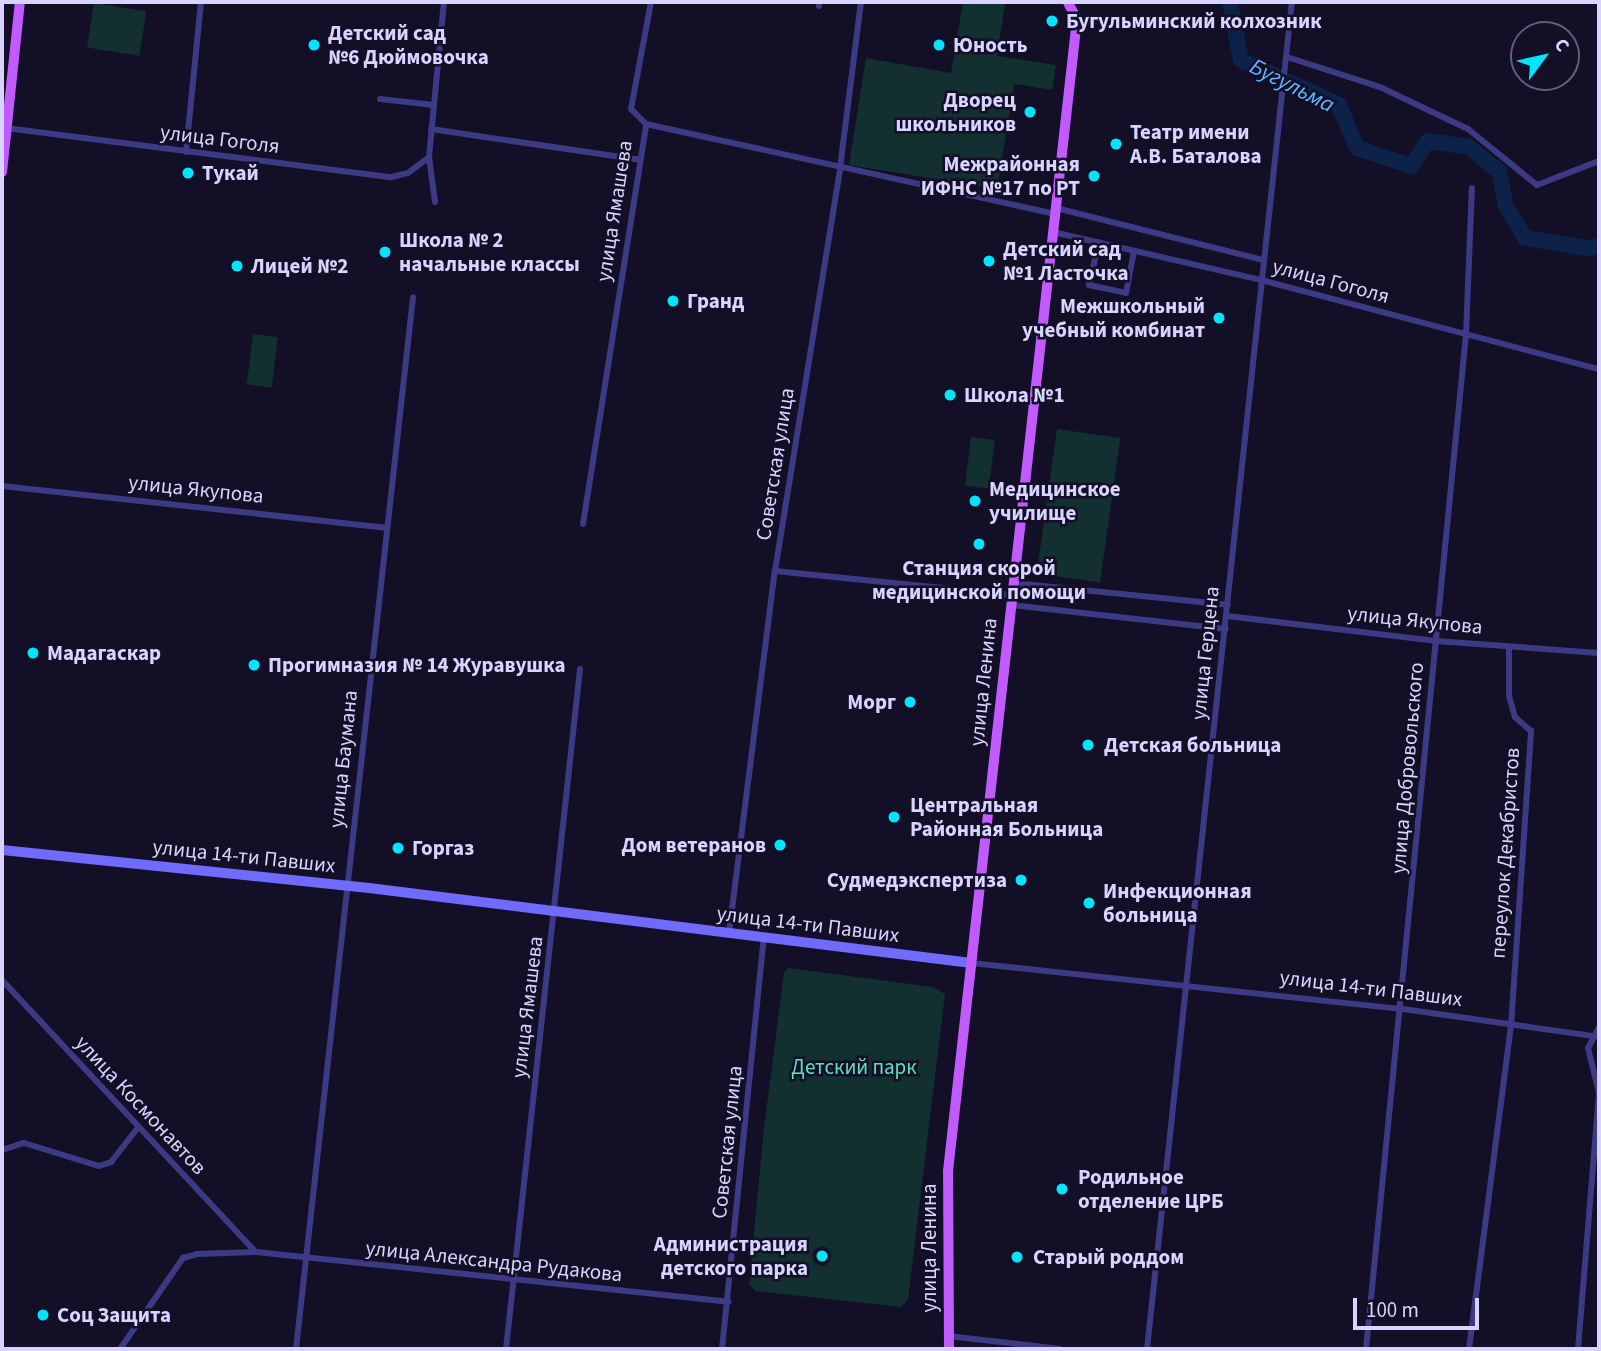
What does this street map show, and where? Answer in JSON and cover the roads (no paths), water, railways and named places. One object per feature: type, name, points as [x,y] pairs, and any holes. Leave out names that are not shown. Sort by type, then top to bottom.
[{"type":"main road","points":[[2,172],[4,128],[20,2]]},
{"type":"main road","name":"улица Ленина","points":[[949,1349],[948,1171],[1077,20],[1068,2]]},
{"type":"street","points":[[186,152],[201,2]]},
{"type":"street","points":[[435,202],[429,157],[444,2]]},
{"type":"street","name":"улица Ямашева","points":[[583,524],[646,124],[631,109],[651,2]]},
{"type":"street","name":"Советская улица","points":[[729,933],[775,570],[840,168],[861,2]]},
{"type":"street","name":"улица Герцена","points":[[1147,1349],[1183,987],[1226,629],[1261,280],[1287,70],[1292,2]]},
{"type":"street","points":[[1287,57],[1380,87],[1468,129],[1537,185],[1599,161]]},
{"type":"street","points":[[380,99],[434,105]]},
{"type":"street","name":"улица Гоголя","points":[[646,124],[840,168],[1055,211],[1264,260]]},
{"type":"street","name":"улица Гоголя","points":[[4,128],[391,177],[408,173],[429,157]]},
{"type":"street","points":[[432,130],[640,160]]},
{"type":"street","name":"улица Добровольского","points":[[1366,1349],[1403,1009],[1466,335],[1472,188]]},
{"type":"street","name":"улица Гоголя","points":[[1053,232],[1261,280],[1599,369]]},
{"type":"street","points":[[1099,242],[1089,285],[1126,293],[1134,251]]},
{"type":"street","name":"улица Баумана","points":[[296,1349],[414,297]]},
{"type":"street","name":"улица Якупова","points":[[2,486],[386,528]]},
{"type":"street","points":[[775,570],[1226,629]]},
{"type":"street","points":[[1013,583],[1228,605]]},
{"type":"street","name":"улица Якупова","points":[[1227,616],[1436,641],[1599,653]]},
{"type":"street","name":"переулок Декабристов","points":[[1509,648],[1509,696],[1515,717],[1531,731],[1511,1026]]},
{"type":"street","name":"улица Ямашева","points":[[506,1349],[556,912],[580,669]]},
{"type":"street","points":[[2,842],[7,849]]},
{"type":"street","name":"улица 14-ти Павших","points":[[7,849],[349,886],[971,963],[1403,1009],[1599,1037]]},
{"type":"street","name":"Советская улица","points":[[722,1349],[764,939]]},
{"type":"street","name":"улица Космонавтов","points":[[2,980],[137,1129],[256,1252]]},
{"type":"street","points":[[1469,1349],[1511,1026]]},
{"type":"street","points":[[1578,1349],[1599,1093],[1588,1048],[1599,1037],[1599,1027]]},
{"type":"street","points":[[2,1150],[24,1143],[99,1166],[111,1162],[137,1129]]},
{"type":"street","name":"улица Александра Рудакова","points":[[120,1349],[183,1258],[256,1252],[728,1302]]},
{"type":"street","points":[[948,1336],[1060,1349]]},
{"type":"waterway","name":"Бугульма","points":[[1230,2],[1241,60],[1339,105],[1357,148],[1411,166],[1428,141],[1469,147],[1499,171],[1506,206],[1525,238],[1587,248],[1599,246]]},
{"type":"place","name":"Бугульминский колхозник","points":[[1052,21]]},
{"type":"place","name":"Детский сад №6 Дюймовочка","points":[[314,45]]},
{"type":"place","name":"Юность","points":[[939,45]]},
{"type":"place","name":"Дворец школьников","points":[[1030,112]]},
{"type":"place","name":"Театр имени А.В. Баталова","points":[[1116,144]]},
{"type":"place","name":"Тукай","points":[[188,173]]},
{"type":"place","name":"Межрайонная ИФНС №17 по РТ","points":[[1094,176]]},
{"type":"place","name":"Школа № 2 начальные классы","points":[[385,252]]},
{"type":"place","name":"Детский сад №1 Ласточка","points":[[989,261]]},
{"type":"place","name":"Лицей №2","points":[[237,266]]},
{"type":"place","name":"Гранд","points":[[673,301]]},
{"type":"place","name":"Межшкольный учебный комбинат","points":[[1219,318]]},
{"type":"place","name":"Школа №1","points":[[950,395]]},
{"type":"place","name":"Медицинское училище","points":[[975,501]]},
{"type":"place","name":"Станция скорой медицинской помощи","points":[[979,544]]},
{"type":"place","name":"Мадагаскар","points":[[33,653]]},
{"type":"place","name":"Прогимназия № 14 Журавушка","points":[[254,665]]},
{"type":"place","name":"Морг","points":[[910,702]]},
{"type":"place","name":"Детская больница","points":[[1088,745]]},
{"type":"place","name":"Центральная Районная Больница","points":[[894,817]]},
{"type":"place","name":"Дом ветеранов","points":[[780,845]]},
{"type":"place","name":"Горгаз","points":[[398,848]]},
{"type":"place","name":"Судмедэкспертиза","points":[[1021,880]]},
{"type":"place","name":"Инфекционная больница","points":[[1089,903]]},
{"type":"place","name":"Родильное отделение ЦРБ","points":[[1062,1189]]},
{"type":"place","name":"Администрация детского парка","points":[[822,1256]]},
{"type":"place","name":"Старый роддом","points":[[1017,1257]]},
{"type":"place","name":"Соц Защита","points":[[43,1315]]},
{"type":"park label","name":"Детский парк","points":[[854,1067]]}]
